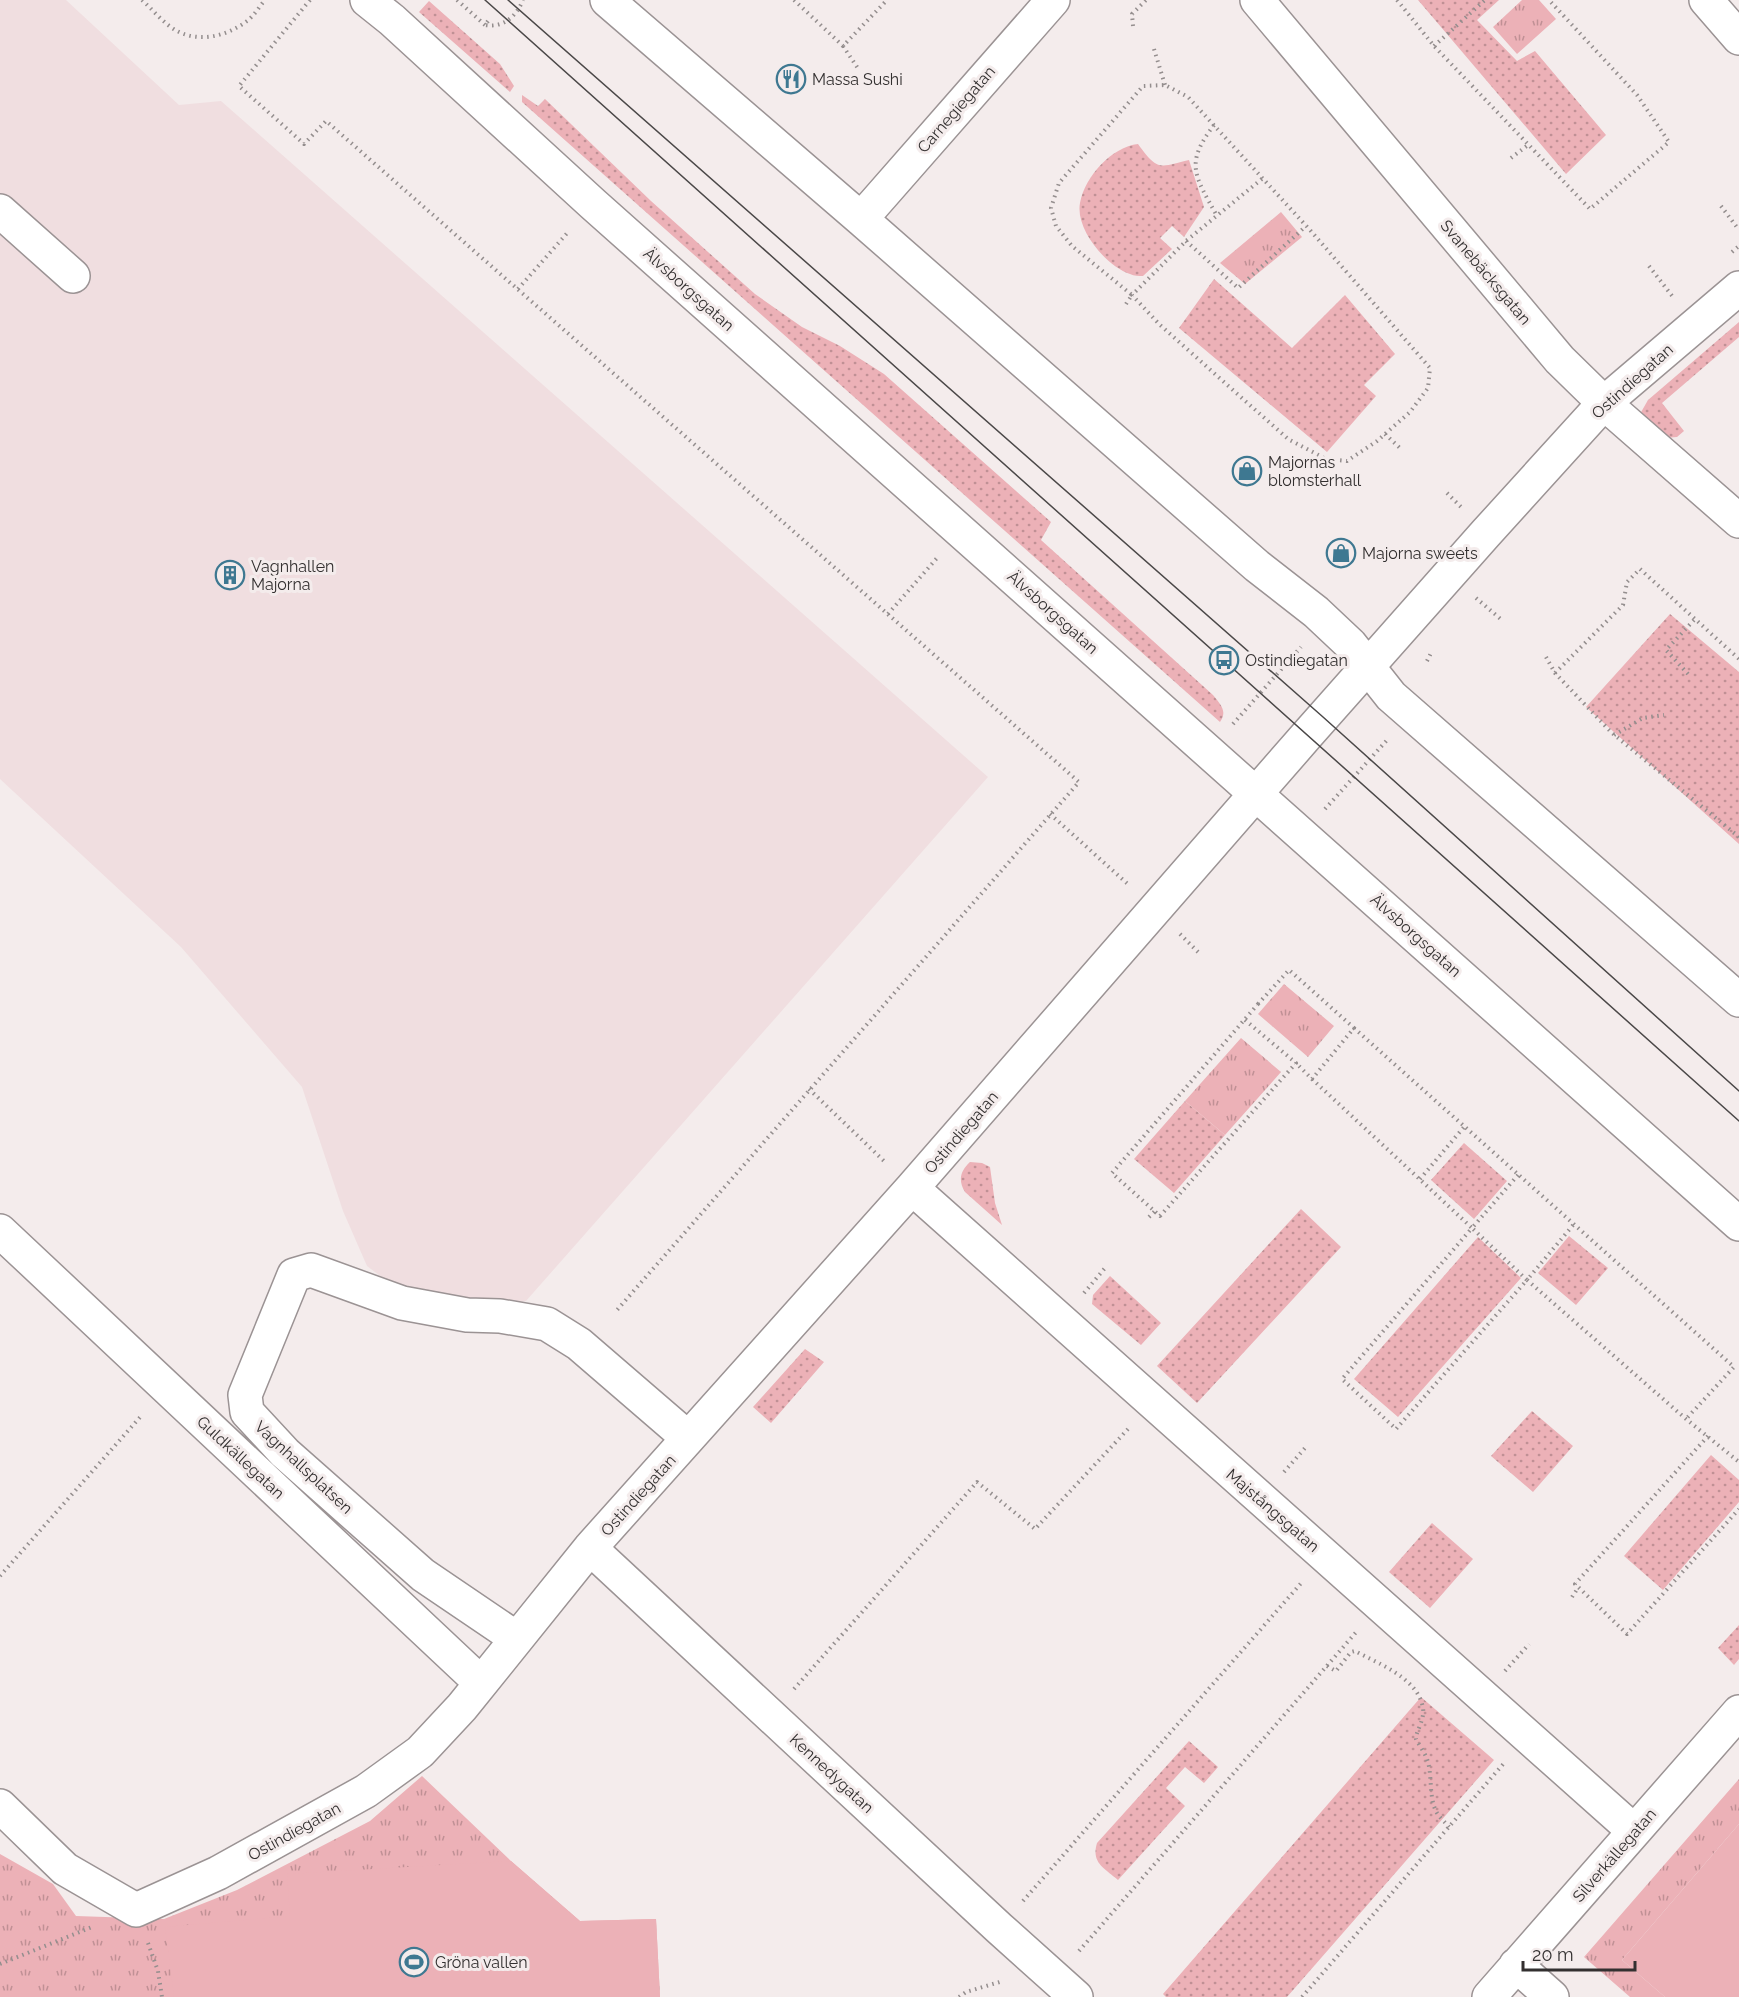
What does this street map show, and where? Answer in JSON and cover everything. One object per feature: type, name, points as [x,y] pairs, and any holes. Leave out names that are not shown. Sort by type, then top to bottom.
[{"type":"street","name":"Älvsborgsgatan","points":[[367,0],[1739,1224]]},
{"type":"street","points":[[607,0],[1257,566],[1316,612],[1350,644],[1391,696],[1739,1000]]},
{"type":"street","name":"Carnegiegatan","points":[[861,219],[1053,0]]},
{"type":"street","name":"Svanebäcksgatan","points":[[1257,0],[1560,360],[1604,403],[1739,521]]},
{"type":"street","points":[[1706,0],[1739,38]]},
{"type":"street","points":[[0,211],[73,276]]},
{"type":"street","name":"Ostindiegatan","points":[[136,1910],[218,1873],[366,1791],[420,1752],[462,1707],[590,1548],[912,1188],[1367,666],[1604,403],[1739,288]]},
{"type":"street","name":"Majstångsgatan","points":[[912,1188],[1634,1831]]},
{"type":"street","name":"Guldkällegatan","points":[[0,1231],[481,1683]]},
{"type":"street","name":"Vagnhallsplatsen","points":[[516,1638],[423,1575],[285,1453],[246,1413],[245,1395],[294,1275],[311,1270],[402,1303],[467,1315],[500,1316],[547,1324],[579,1344],[688,1438]]},
{"type":"street","name":"Kennedygatan","points":[[590,1548],[1058,1964],[1076,1997]]},
{"type":"street","name":"Silverkällegatan","points":[[1488,1997],[1739,1712]]},
{"type":"street","points":[[0,1806],[64,1869],[136,1910]]},
{"type":"street","points":[[1516,1965],[1552,1997]]},
{"type":"path","points":[[142,0],[176,31],[198,38],[217,36],[234,29],[248,21],[265,0]]},
{"type":"path","points":[[309,0],[239,86],[304,144],[326,121],[1079,782],[616,1310]]},
{"type":"path","points":[[457,0],[486,23],[497,27],[508,21],[519,10],[523,0]]},
{"type":"path","points":[[794,0],[843,46],[859,70]]},
{"type":"path","points":[[843,46],[887,0]]},
{"type":"path","points":[[1133,26],[1132,14],[1146,0]]},
{"type":"path","points":[[1397,0],[1434,46],[1590,209],[1669,142],[1637,95],[1549,0]]},
{"type":"path","points":[[1434,46],[1485,0]]},
{"type":"path","points":[[1154,49],[1165,84]]},
{"type":"path","points":[[1165,84],[1188,97],[1306,226],[1430,368],[1428,388],[1410,412],[1347,461],[1326,459],[1288,439],[1160,325],[1132,295],[1072,246],[1056,226],[1051,208],[1059,183],[1143,86],[1165,84]]},
{"type":"path","points":[[1214,125],[1202,141],[1195,156],[1202,189],[1217,216]]},
{"type":"path","points":[[1511,158],[1528,145]]},
{"type":"path","points":[[1126,304],[1132,295],[1186,241],[1263,178]]},
{"type":"path","points":[[1721,206],[1739,231]]},
{"type":"path","points":[[1186,241],[1238,288],[1306,226]]},
{"type":"path","points":[[518,289],[572,227]]},
{"type":"path","points":[[1730,254],[1739,246]]},
{"type":"path","points":[[1650,266],[1675,300]]},
{"type":"path","points":[[1404,337],[1412,333]]},
{"type":"path","points":[[1384,434],[1401,449]]},
{"type":"path","points":[[888,614],[941,554]]},
{"type":"path","points":[[1556,673],[1623,605],[1627,582],[1640,568],[1739,659]]},
{"type":"path","points":[[1473,596],[1503,621]]},
{"type":"path","points":[[1688,674],[1666,650],[1695,619]]},
{"type":"path","points":[[1426,661],[1437,640]]},
{"type":"path","points":[[1546,657],[1556,673],[1614,735],[1739,837]]},
{"type":"path","points":[[1209,750],[1285,666]]},
{"type":"path","points":[[1614,735],[1643,718],[1664,715]]},
{"type":"path","points":[[1303,834],[1380,748]]},
{"type":"path","points":[[1050,814],[1130,886]]},
{"type":"path","points":[[1122,895],[1137,878]]},
{"type":"path","points":[[1178,932],[1201,955]]},
{"type":"path","points":[[1296,1063],[1160,1216],[1112,1173],[1245,1020],[1256,1002],[1289,970],[1734,1367],[1686,1419]]},
{"type":"path","points":[[1245,1020],[1296,1063],[1527,1280],[1686,1419],[1739,1462]]},
{"type":"path","points":[[1312,1079],[1354,1028]]},
{"type":"path","points":[[809,1089],[885,1162],[892,1153]]},
{"type":"path","points":[[1420,1179],[1464,1126]]},
{"type":"path","points":[[1518,1175],[1342,1379],[1396,1429],[1574,1224]]},
{"type":"path","points":[[1149,1218],[1155,1211]]},
{"type":"path","points":[[1079,1300],[1105,1268]]},
{"type":"path","points":[[0,1576],[166,1387]]},
{"type":"path","points":[[1351,1397],[1356,1392]]},
{"type":"path","points":[[793,1690],[977,1482],[1035,1529],[1135,1421]]},
{"type":"path","points":[[1708,1436],[1575,1584],[1627,1634],[1739,1509]]},
{"type":"path","points":[[1277,1480],[1305,1448]]},
{"type":"path","points":[[1725,1525],[1730,1530]]},
{"type":"path","points":[[1017,1908],[1308,1576]]},
{"type":"path","points":[[1572,1597],[1578,1588]]},
{"type":"path","points":[[959,1997],[966,1992],[1058,1964],[1363,1625]]},
{"type":"path","points":[[1499,1677],[1529,1644]]},
{"type":"path","points":[[1326,1666],[1336,1671],[1351,1652],[1355,1651],[1404,1678],[1420,1695],[1423,1720],[1416,1737],[1428,1760],[1437,1812],[1449,1827]]},
{"type":"path","points":[[1302,1997],[1508,1759]]},
{"type":"path","points":[[0,1964],[136,1910],[158,1971],[162,1997]]},
{"type":"shaded area","points":[[0,0],[66,0],[179,105],[221,101],[988,777],[526,1301],[468,1311],[415,1302],[367,1266],[343,1211],[302,1087],[181,947],[0,779]]},
{"type":"green space","points":[[1418,0],[1499,0],[1477,20],[1517,61],[1535,51],[1606,135],[1566,174]]},
{"type":"green space","points":[[1522,0],[1539,0],[1556,19],[1517,54],[1493,27]]},
{"type":"green space","points":[[429,1],[500,64],[514,86],[510,92],[419,12]]},
{"type":"green space","points":[[522,95],[538,106],[545,99],[651,201],[755,294],[802,327],[840,346],[884,374],[1051,522],[1041,540],[1213,695],[1223,711],[1220,722],[522,102]]},
{"type":"green space","points":[[1138,144],[1150,159],[1160,165],[1189,160],[1204,207],[1184,237],[1172,226],[1160,238],[1172,249],[1143,276],[1121,270],[1102,255],[1087,235],[1080,213],[1083,193],[1101,164],[1128,146]]},
{"type":"green space","points":[[1281,212],[1302,237],[1245,284],[1220,263]]},
{"type":"green space","points":[[1214,279],[1292,348],[1345,295],[1395,354],[1364,385],[1376,396],[1327,452],[1179,328]]},
{"type":"green space","points":[[1739,322],[1739,337],[1662,403],[1684,431],[1677,437],[1665,438],[1640,414],[1648,400]]},
{"type":"green space","points":[[1670,614],[1739,672],[1739,844],[1586,707]]},
{"type":"green space","points":[[1284,984],[1334,1026],[1308,1057],[1258,1014]]},
{"type":"green space","points":[[1241,1038],[1281,1072],[1225,1135],[1185,1101]]},
{"type":"green space","points":[[1185,1101],[1225,1135],[1174,1193],[1134,1159]]},
{"type":"green space","points":[[1464,1143],[1507,1181],[1474,1219],[1431,1180]]},
{"type":"green space","points":[[970,1162],[982,1163],[990,1167],[995,1203],[1002,1225],[965,1192],[961,1184],[961,1176]]},
{"type":"green space","points":[[1301,1209],[1341,1247],[1197,1403],[1157,1366]]},
{"type":"green space","points":[[1569,1236],[1608,1268],[1576,1305],[1538,1273]]},
{"type":"green space","points":[[1478,1237],[1521,1278],[1398,1417],[1354,1379]]},
{"type":"green space","points":[[1110,1276],[1161,1323],[1141,1345],[1092,1304],[1093,1295]]},
{"type":"green space","points":[[805,1349],[824,1362],[771,1423],[753,1407]]},
{"type":"green space","points":[[1532,1411],[1573,1446],[1533,1492],[1491,1456]]},
{"type":"green space","points":[[1711,1455],[1739,1480],[1739,1502],[1663,1590],[1624,1556]]},
{"type":"green space","points":[[1432,1523],[1473,1559],[1430,1608],[1389,1572]]},
{"type":"green space","points":[[1739,1625],[1739,1659],[1734,1665],[1718,1648]]},
{"type":"green space","points":[[1421,1697],[1494,1760],[1287,1997],[1166,1997],[1163,1994]]},
{"type":"green space","points":[[1189,1741],[1218,1767],[1204,1783],[1185,1767],[1166,1788],[1185,1806],[1118,1880],[1097,1860],[1097,1843]]},
{"type":"green space","name":"Gröna vallen","points":[[422,1776],[511,1861],[580,1921],[656,1919],[660,1997],[0,1997],[0,1854],[53,1884],[76,1916],[164,1919],[237,1890],[370,1821]]},
{"type":"green space","points":[[1739,1779],[1739,1824],[1622,1960],[1665,1997],[1630,1997],[1584,1957]]},
{"type":"green space","points":[[1739,1824],[1739,1997],[1665,1997],[1622,1960]]},
{"type":"green space","name":"Gröna vallen","points":[[511,1861],[580,1921],[656,1919],[660,1997],[174,1997],[165,1927],[290,1916],[287,1874]]},
{"type":"tram line","points":[[485,0],[1739,1121]]},
{"type":"tram line","points":[[508,0],[1323,717],[1739,1091]]},
{"type":"place","name":"Massa Sushi","points":[[791,79]]},
{"type":"place","name":"Majornas blomsterhall","points":[[1247,471]]},
{"type":"place","name":"Majorna sweets","points":[[1341,553]]},
{"type":"place","name":"Vagnhallen Majorna","points":[[230,575]]},
{"type":"place","name":"Ostindiegatan","points":[[1224,660]]},
{"type":"place","name":"Gröna vallen","points":[[414,1962]]}]
